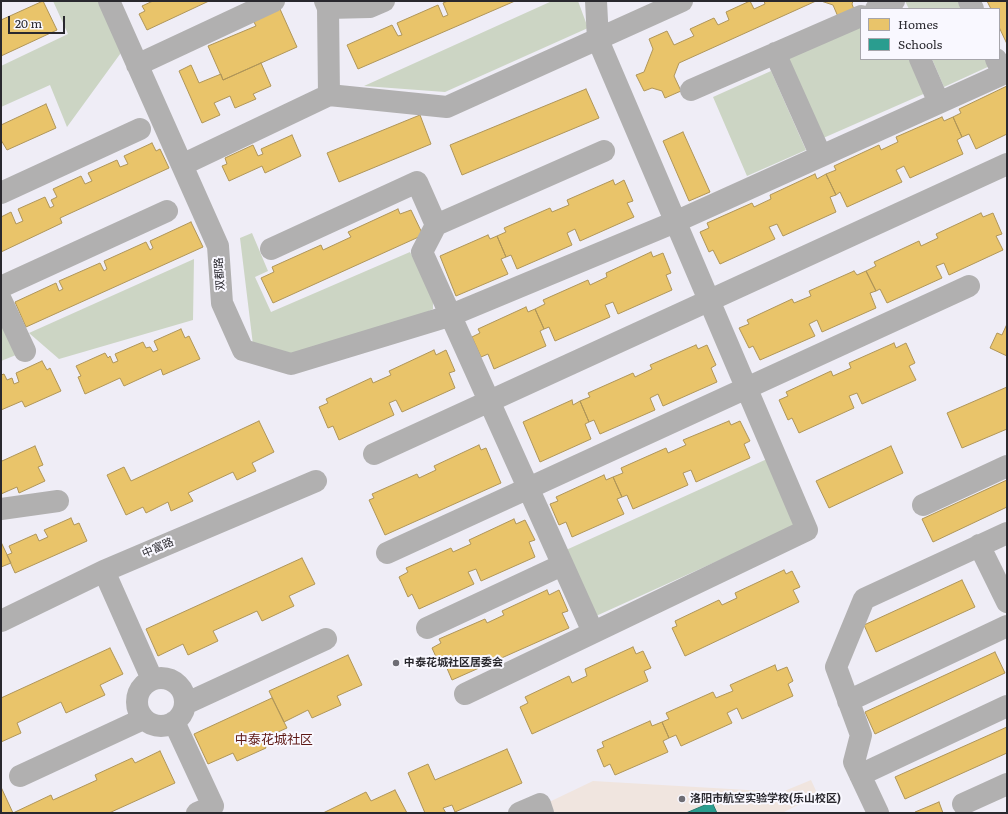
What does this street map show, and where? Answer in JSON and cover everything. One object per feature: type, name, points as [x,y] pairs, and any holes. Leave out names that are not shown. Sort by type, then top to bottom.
[{"type":"street","points":[[137,65],[274,1]]},
{"type":"street","points":[[330,95],[326,4],[370,7],[384,1]]},
{"type":"street","points":[[464,694],[807,530],[598,40],[596,1]]},
{"type":"street","points":[[182,165],[330,95],[447,107],[682,1]]},
{"type":"street","name":"双都路","points":[[112,2],[137,65],[218,246],[222,303],[243,350],[291,364],[449,316],[675,222],[1003,74],[996,60]]},
{"type":"street","points":[[691,90],[860,16]]},
{"type":"street","points":[[775,53],[821,156]]},
{"type":"street","points":[[920,60],[939,102]]},
{"type":"street","points":[[1,192],[140,129]]},
{"type":"street","points":[[593,632],[449,316],[422,252],[436,225],[604,151]]},
{"type":"street","points":[[374,454],[1007,164]]},
{"type":"street","points":[[271,249],[417,182],[436,225]]},
{"type":"street","points":[[1,287],[166,211]]},
{"type":"street","points":[[388,553],[969,286]]},
{"type":"street","points":[[1,300],[25,351]]},
{"type":"street","points":[[923,505],[1007,466]]},
{"type":"street","name":"中富路","points":[[1,621],[104,571],[316,481]]},
{"type":"street","points":[[1,508],[58,501]]},
{"type":"street","points":[[878,813],[854,762],[861,735],[836,667],[864,599],[1007,533]]},
{"type":"street","points":[[979,545],[1007,602]]},
{"type":"street","points":[[427,628],[562,564]]},
{"type":"street","points":[[104,571],[152,679]]},
{"type":"street","points":[[848,701],[1007,626]]},
{"type":"street","points":[[197,813],[213,806],[179,713],[184,693],[178,684],[169,678],[158,677],[148,681],[140,689],[136,699],[137,710],[143,719],[152,724],[163,726],[179,713],[326,638]]},
{"type":"street","points":[[860,775],[1007,706]]},
{"type":"street","points":[[20,776],[143,719]]},
{"type":"street","points":[[963,804],[1007,784]]},
{"type":"street","points":[[519,813],[540,804],[543,813]]},
{"type":"shaded area","name":"洛阳市航空实验学校(乐山校区)","points":[[811,780],[818,795],[782,813],[549,813],[545,804],[593,781],[782,792]]},
{"type":"green space","points":[[53,1],[100,1],[123,50],[67,127],[50,85],[1,107],[1,66],[68,34]]},
{"type":"green space","points":[[552,1],[578,1],[588,28],[445,92],[364,86]]},
{"type":"green space","points":[[905,1],[962,1],[966,8],[908,8]]},
{"type":"green space","points":[[860,26],[860,60],[913,60],[928,92],[821,139],[786,59]]},
{"type":"green space","points":[[932,60],[990,60],[992,65],[944,87]]},
{"type":"green space","points":[[771,71],[806,150],[747,176],[713,97]]},
{"type":"green space","points":[[252,233],[268,271],[255,277],[271,312],[410,252],[433,295],[433,309],[348,350],[299,360],[254,353],[240,238]]},
{"type":"green space","points":[[194,259],[193,320],[59,359],[29,333]]},
{"type":"green space","points":[[1,322],[16,355],[1,361]]},
{"type":"green space","points":[[767,459],[797,525],[596,616],[566,550]]},
{"type":"building: Homes","points":[[43,1],[57,30],[1,56],[1,20]]},
{"type":"building: Homes","points":[[153,1],[209,1],[147,30],[139,14],[145,11],[142,6]]},
{"type":"building: Homes","points":[[448,1],[515,1],[358,69],[347,45],[392,25],[398,36],[402,35],[397,23],[438,5],[443,17],[448,15],[443,3]]},
{"type":"building: Homes","points":[[750,1],[754,9],[765,4],[764,1],[816,1],[679,63],[674,76],[681,91],[665,98],[662,91],[652,88],[644,91],[636,75],[644,72],[653,49],[649,39],[667,31],[674,45],[694,36],[690,29],[714,18],[718,25],[729,20],[726,12]]},
{"type":"building: Homes","points":[[821,1],[853,1],[852,4],[855,12],[839,19],[833,5]]},
{"type":"building: Homes","points":[[987,1],[1007,1],[1007,44],[1000,29],[1000,8],[990,8]]},
{"type":"building: Homes","points":[[280,9],[297,47],[223,80],[208,46],[256,26],[253,20]]},
{"type":"building: Homes","points":[[261,63],[271,86],[253,94],[256,99],[235,108],[230,96],[214,103],[220,115],[202,123],[179,71],[191,65],[199,83],[221,74],[223,80]]},
{"type":"building: Homes","points":[[1007,86],[1007,134],[976,149],[969,134],[962,137],[953,117],[961,113],[959,109]]},
{"type":"building: Homes","points":[[586,89],[599,118],[462,175],[450,145]]},
{"type":"building: Homes","points":[[46,104],[56,128],[7,150],[1,140],[1,125]]},
{"type":"building: Homes","points":[[420,115],[431,144],[339,182],[327,153]]},
{"type":"building: Homes","points":[[942,117],[944,121],[953,117],[962,137],[957,140],[963,154],[910,178],[904,166],[896,170],[902,182],[847,207],[840,192],[836,195],[826,174],[836,170],[834,166],[879,145],[881,150],[898,142],[896,137]]},
{"type":"building: Homes","points":[[683,132],[710,192],[689,201],[663,141]]},
{"type":"building: Homes","points":[[292,135],[301,156],[265,173],[262,166],[229,181],[222,166],[227,164],[225,158],[253,145],[258,156],[263,154],[261,149]]},
{"type":"building: Homes","points":[[152,143],[156,151],[160,149],[169,168],[60,218],[62,223],[1,252],[1,217],[11,212],[16,224],[23,221],[18,209],[45,197],[50,208],[54,206],[51,200],[57,197],[53,189],[81,176],[85,184],[92,181],[88,173],[117,160],[120,167],[128,164],[124,156]]},
{"type":"building: Homes","points":[[815,174],[817,179],[826,174],[836,195],[830,197],[836,212],[783,236],[777,224],[769,227],[775,239],[720,264],[713,250],[709,252],[700,232],[709,228],[707,223],[752,203],[754,207],[771,199],[770,195]]},
{"type":"building: Homes","points":[[613,180],[615,185],[624,180],[633,201],[627,203],[634,217],[580,241],[575,229],[567,233],[572,245],[517,269],[511,255],[506,257],[497,236],[506,232],[504,228],[550,208],[552,212],[569,205],[567,200]]},
{"type":"building: Homes","points":[[398,209],[400,214],[411,210],[423,235],[273,303],[261,278],[274,272],[272,267],[321,245],[323,250],[351,237],[348,232]]},
{"type":"building: Homes","points":[[981,213],[983,217],[993,213],[1002,234],[996,236],[1003,250],[949,275],[944,263],[936,266],[942,278],[887,303],[880,289],[876,291],[866,271],[876,266],[874,262],[919,241],[921,246],[938,238],[936,234]]},
{"type":"building: Homes","points":[[191,222],[203,247],[26,327],[15,302],[56,283],[59,291],[63,289],[59,281],[100,263],[104,271],[107,269],[104,261],[146,242],[150,250],[153,248],[150,241]]},
{"type":"building: Homes","points":[[488,235],[490,239],[497,236],[506,257],[501,259],[508,274],[456,296],[440,256]]},
{"type":"building: Homes","points":[[651,252],[653,257],[663,253],[671,273],[666,275],[672,290],[618,314],[613,302],[605,305],[610,317],[555,341],[549,327],[544,329],[535,309],[545,304],[543,300],[588,280],[590,285],[607,277],[606,273]]},
{"type":"building: Homes","points":[[854,271],[857,275],[866,271],[876,291],[870,293],[876,308],[822,332],[817,320],[809,324],[815,336],[760,360],[753,346],[749,348],[739,328],[749,324],[747,320],[792,299],[794,303],[811,296],[809,291]]},
{"type":"building: Homes","points":[[526,307],[528,312],[535,309],[544,329],[540,331],[546,346],[494,369],[488,354],[481,357],[472,337],[480,333],[478,329]]},
{"type":"building: Homes","points":[[1007,324],[1007,356],[990,348],[997,333],[1002,335]]},
{"type":"building: Homes","points":[[181,329],[185,338],[189,336],[200,359],[163,375],[161,369],[124,386],[120,378],[85,394],[78,377],[81,376],[76,366],[105,353],[108,358],[110,356],[113,363],[118,361],[115,354],[143,342],[146,348],[150,347],[153,352],[158,350],[154,341]]},
{"type":"building: Homes","points":[[894,343],[896,348],[906,343],[915,363],[909,366],[916,380],[862,404],[857,393],[849,396],[854,408],[799,433],[792,418],[788,420],[779,400],[788,396],[786,392],[831,371],[833,376],[851,368],[849,363]]},
{"type":"building: Homes","points":[[696,345],[698,349],[707,345],[716,365],[711,368],[717,382],[663,406],[658,394],[650,398],[655,410],[600,434],[594,420],[589,422],[580,401],[590,397],[588,393],[633,373],[635,377],[652,369],[650,365]]},
{"type":"building: Homes","points":[[434,350],[436,355],[446,350],[455,371],[449,373],[455,388],[402,412],[396,400],[389,403],[394,415],[339,440],[333,426],[328,428],[319,407],[328,403],[326,399],[371,378],[373,383],[391,375],[389,371]]},
{"type":"building: Homes","points":[[42,361],[47,370],[50,368],[61,391],[25,407],[22,401],[1,410],[1,375],[4,374],[7,380],[12,378],[14,384],[19,382],[16,373]]},
{"type":"building: Homes","points":[[1007,387],[1007,429],[962,448],[947,413]]},
{"type":"building: Homes","points":[[572,400],[573,405],[580,401],[589,422],[585,424],[591,439],[540,462],[523,422]]},
{"type":"building: Homes","points":[[259,421],[274,452],[252,463],[256,471],[237,480],[233,472],[188,493],[193,501],[171,511],[168,502],[146,513],[143,507],[126,515],[107,475],[124,467],[131,481]]},
{"type":"building: Homes","points":[[729,421],[731,425],[740,421],[750,441],[744,444],[750,458],[696,482],[691,470],[683,473],[688,485],[633,509],[627,495],[622,497],[613,477],[623,473],[621,468],[666,448],[668,453],[686,445],[683,440]]},
{"type":"building: Homes","points":[[479,445],[481,450],[486,448],[501,483],[385,535],[369,500],[374,498],[372,494],[417,474],[419,478],[436,470],[434,466]]},
{"type":"building: Homes","points":[[35,446],[43,465],[38,467],[45,481],[19,493],[17,487],[1,494],[1,459],[2,461]]},
{"type":"building: Homes","points":[[891,446],[903,473],[829,508],[816,481]]},
{"type":"building: Homes","points":[[604,475],[606,480],[613,477],[622,497],[617,499],[624,514],[572,537],[566,522],[559,525],[550,504],[558,501],[556,497]]},
{"type":"building: Homes","points":[[1007,480],[1007,507],[933,542],[922,519]]},
{"type":"building: Homes","points":[[71,518],[74,525],[79,523],[87,541],[15,573],[7,555],[12,553],[9,546],[36,534],[39,541],[48,537],[44,530]]},
{"type":"building: Homes","points":[[514,519],[516,524],[525,520],[535,540],[529,542],[535,557],[481,581],[476,569],[468,572],[474,584],[419,609],[412,594],[408,597],[399,577],[408,572],[406,568],[451,548],[453,552],[471,544],[469,540]]},
{"type":"building: Homes","points":[[1,542],[11,563],[1,567]]},
{"type":"building: Homes","points":[[302,558],[315,584],[289,596],[294,606],[262,621],[257,611],[213,631],[218,641],[188,655],[183,644],[158,656],[146,629]]},
{"type":"building: Homes","points":[[784,570],[786,574],[792,571],[800,587],[793,590],[799,602],[685,656],[672,628],[677,626],[675,621],[719,600],[722,605],[737,598],[735,593]]},
{"type":"building: Homes","points":[[962,580],[975,607],[876,652],[864,625]]},
{"type":"building: Homes","points":[[547,590],[549,595],[559,590],[568,611],[562,613],[569,628],[452,680],[446,666],[441,668],[432,648],[441,643],[439,639],[485,619],[487,623],[504,615],[502,611]]},
{"type":"building: Homes","points":[[633,647],[636,654],[643,651],[651,668],[644,671],[648,681],[532,734],[520,707],[528,703],[525,697],[569,676],[572,683],[587,676],[585,669]]},
{"type":"building: Homes","points":[[110,648],[123,674],[100,685],[105,695],[66,713],[61,702],[17,723],[21,733],[1,742],[1,698]]},
{"type":"building: Homes","points":[[995,652],[1005,673],[875,734],[865,712]]},
{"type":"building: Homes","points":[[348,655],[362,685],[337,696],[341,705],[312,718],[308,710],[284,722],[269,691]]},
{"type":"building: Homes","points":[[775,665],[777,671],[787,667],[793,681],[788,684],[793,696],[742,719],[737,708],[727,713],[732,723],[681,746],[676,735],[669,738],[662,722],[669,719],[666,713],[713,692],[716,698],[733,691],[730,685]]},
{"type":"building: Homes","points":[[272,698],[287,728],[262,739],[266,748],[237,761],[233,753],[208,764],[194,734]]},
{"type":"building: Homes","points":[[650,721],[652,726],[662,722],[669,738],[663,741],[668,752],[615,775],[610,764],[604,767],[597,750],[604,747],[602,742]]},
{"type":"building: Homes","points":[[1007,727],[1007,753],[905,799],[895,777]]},
{"type":"building: Homes","points":[[507,749],[522,783],[455,812],[452,805],[443,808],[446,813],[425,813],[408,773],[428,764],[435,780]]},
{"type":"building: Homes","points":[[160,751],[175,783],[109,813],[13,813],[51,795],[53,800],[97,780],[95,775],[132,758],[135,763]]},
{"type":"building: Homes","points":[[1,787],[13,813],[1,813]]},
{"type":"building: Homes","points":[[395,790],[407,813],[323,813],[366,792],[371,801]]},
{"type":"building: Homes","points":[[939,802],[943,813],[915,813],[915,812]]},
{"type":"building: Schools","points":[[712,802],[717,813],[686,813]]},
{"type":"place","name":"中泰花城社区居委会","points":[[396,663]]},
{"type":"place","name":"洛阳市航空实验学校(乐山校区)","points":[[682,799]]},
{"type":"district","name":"中泰花城社区","points":[[274,740]]}]
